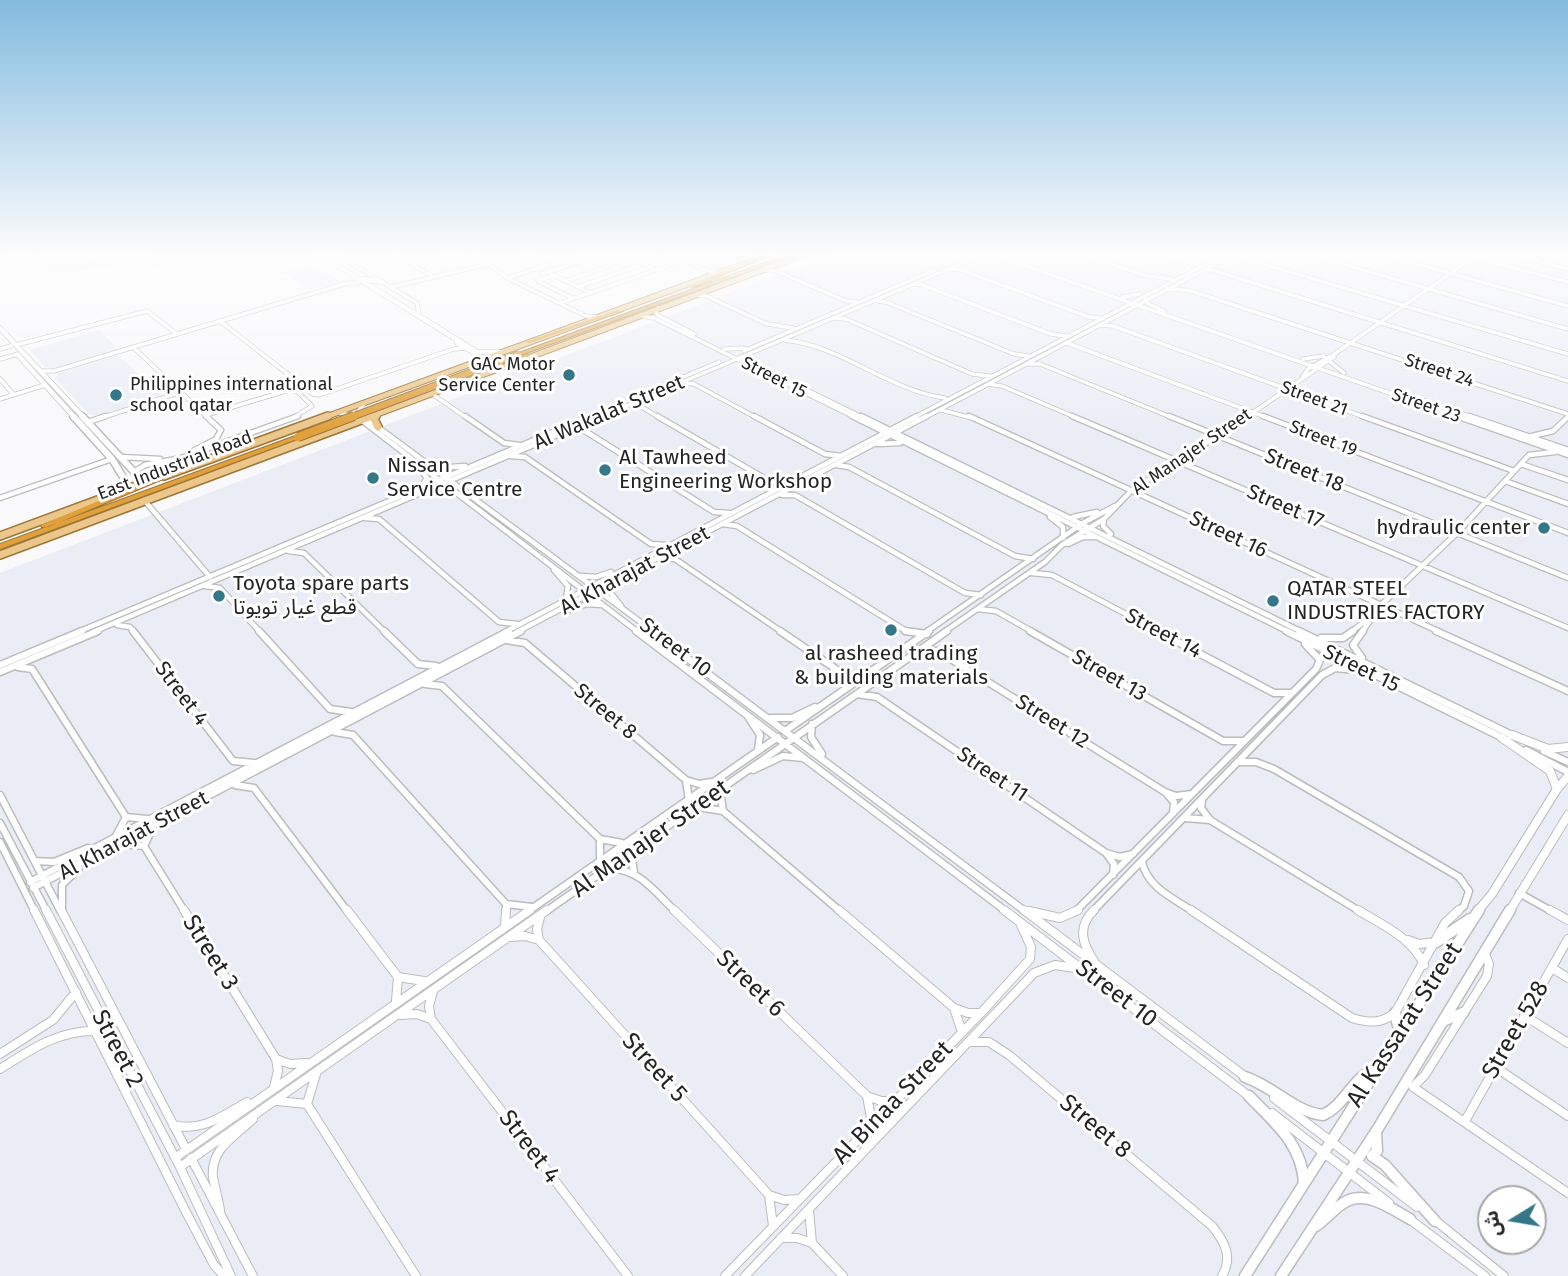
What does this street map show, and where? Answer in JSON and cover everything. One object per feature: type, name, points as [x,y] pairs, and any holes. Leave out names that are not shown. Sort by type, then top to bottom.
[{"type":"highway","points":[[528,342],[619,313]]},
{"type":"highway","name":"East Industrial Road","points":[[0,539],[295,435],[623,313]]},
{"type":"highway","name":"East Industrial Road","points":[[517,353],[632,313]]},
{"type":"highway","points":[[506,366],[609,321]]},
{"type":"highway","name":"East Industrial Road","points":[[0,547],[295,435]]},
{"type":"highway","points":[[40,527],[171,474]]},
{"type":"highway","points":[[0,554],[95,513]]},
{"type":"main road","points":[[0,539],[117,492],[607,313]]},
{"type":"main road","points":[[0,554],[646,313]]},
{"type":"main road","points":[[380,397],[376,401],[379,405],[394,407]]},
{"type":"main road","points":[[378,427],[374,417],[384,410]]},
{"type":"main road","points":[[313,421],[337,421],[337,426],[321,434]]},
{"type":"main road","points":[[337,428],[367,426]]},
{"type":"street","points":[[0,359],[27,344],[138,313]]},
{"type":"street","points":[[150,313],[177,334]]},
{"type":"street","points":[[40,371],[54,371],[248,313]]},
{"type":"street","points":[[406,313],[456,346]]},
{"type":"street","points":[[415,313],[478,355],[473,363]]},
{"type":"street","points":[[575,313],[585,319]]},
{"type":"street","name":"Street 15","points":[[656,313],[750,365],[856,419],[888,432]]},
{"type":"street","points":[[745,313],[777,331],[776,339],[807,343],[920,394],[929,401],[928,410]]},
{"type":"street","name":"Al Wakalat Street","points":[[0,665],[420,488],[508,456],[834,313]]},
{"type":"street","name":"Al Wakalat Street","points":[[776,339],[843,313]]},
{"type":"street","points":[[844,313],[846,319]]},
{"type":"street","points":[[912,313],[1014,354],[1033,357],[1040,364]]},
{"type":"street","points":[[996,313],[1051,334],[1071,337]]},
{"type":"street","points":[[1072,313],[1091,320]]},
{"type":"street","name":"Al Kharajat Street","points":[[844,457],[868,447],[888,432],[896,432],[937,410],[980,382],[1022,363],[1056,342],[1100,325],[1117,313]]},
{"type":"street","name":"Street 23","points":[[1159,313],[1568,452]]},
{"type":"street","name":"Street 23","points":[[1166,313],[1314,365]]},
{"type":"street","name":"Street 24","points":[[1260,313],[1568,415]]},
{"type":"street","points":[[1347,313],[1568,381]]},
{"type":"street","name":"Al Manajer Street","points":[[1300,378],[1306,370],[1330,357],[1395,313]]},
{"type":"street","points":[[1430,313],[1568,354]]},
{"type":"street","points":[[1510,313],[1568,329]]},
{"type":"street","name":"Street 15","points":[[634,317],[654,318],[872,421],[907,444],[1042,511],[1084,526],[1103,539],[1502,738],[1568,774]]},
{"type":"street","points":[[830,318],[846,319],[972,374],[995,377],[1002,386]]},
{"type":"street","points":[[1106,319],[1113,326]]},
{"type":"street","name":"Al Kharajat Street","points":[[1033,357],[1065,343],[1091,320],[1106,319]]},
{"type":"street","points":[[220,321],[319,396]]},
{"type":"street","points":[[767,324],[797,328]]},
{"type":"street","name":"Street 21","points":[[1100,325],[1113,326],[1514,471]]},
{"type":"street","points":[[0,328],[45,385],[112,459],[126,482]]},
{"type":"street","points":[[803,330],[801,336],[807,343]]},
{"type":"street","points":[[1051,334],[1056,342]]},
{"type":"street","points":[[0,335],[40,371],[140,477],[171,474]]},
{"type":"street","name":"Street 15","points":[[692,337],[720,355],[719,362]]},
{"type":"street","name":"Street 19","points":[[1071,337],[1078,345]]},
{"type":"street","name":"Street 19","points":[[1065,343],[1078,345],[1568,533]]},
{"type":"street","points":[[134,472],[145,465],[190,455],[304,414],[319,396],[456,346],[468,347],[481,353],[504,352]]},
{"type":"street","points":[[724,349],[758,347]]},
{"type":"street","name":"Street 15","points":[[758,347],[753,358],[765,369]]},
{"type":"street","points":[[119,457],[139,460],[164,458],[212,442],[221,430],[133,348]]},
{"type":"street","points":[[0,349],[16,349]]},
{"type":"street","points":[[1014,354],[1022,363]]},
{"type":"street","name":"Al Wakalat Street","points":[[0,672],[395,504],[485,461],[571,429],[736,356]]},
{"type":"street","name":"Street 23","points":[[1285,356],[1304,366],[1306,370]]},
{"type":"street","points":[[1303,359],[1330,357]]},
{"type":"street","name":"Al Manajer Street","points":[[1084,526],[1104,519],[1131,491],[1219,436],[1300,378],[1322,367],[1330,357]]},
{"type":"street","name":"Street 23","points":[[1330,357],[1341,374]]},
{"type":"street","points":[[706,371],[735,363],[750,365]]},
{"type":"street","name":"Street 18","points":[[1022,363],[1040,364],[1568,578]]},
{"type":"street","points":[[46,378],[54,371]]},
{"type":"street","points":[[1300,378],[1326,373],[1341,374]]},
{"type":"street","points":[[972,374],[980,382]]},
{"type":"street","points":[[693,377],[694,384]]},
{"type":"street","name":"Al Kharajat Street","points":[[259,766],[331,732],[441,666],[545,619],[587,592],[591,586],[668,545],[729,513],[776,492],[792,488],[870,440],[928,410],[988,384],[995,377]]},
{"type":"street","points":[[0,379],[3,386],[14,395]]},
{"type":"street","points":[[678,383],[694,384],[825,454],[844,457],[849,467]]},
{"type":"street","name":"Street 17","points":[[988,384],[1002,386],[1568,628]]},
{"type":"street","points":[[0,399],[45,385]]},
{"type":"street","points":[[206,415],[251,399],[289,390],[297,391],[312,404]]},
{"type":"street","points":[[88,422],[181,391]]},
{"type":"street","points":[[920,394],[952,400]]},
{"type":"street","points":[[435,396],[504,443],[526,446],[525,457]]},
{"type":"street","points":[[639,400],[640,406]]},
{"type":"street","name":"Street 16","points":[[952,400],[964,414],[1568,691]]},
{"type":"street","points":[[334,413],[355,412],[368,401]]},
{"type":"street","points":[[627,405],[640,406],[771,482],[786,484]]},
{"type":"street","name":"Street 16","points":[[937,410],[964,414]]},
{"type":"street","name":"Street 10","points":[[355,412],[367,426],[414,461],[473,496],[1331,1140],[1504,1276]]},
{"type":"street","points":[[1517,435],[1540,436],[1555,430],[1568,415]]},
{"type":"street","points":[[872,421],[890,423],[916,416]]},
{"type":"street","name":"Street 10","points":[[362,419],[378,427],[432,467],[459,495],[1485,1276]]},
{"type":"street","name":"Street 15","points":[[856,419],[873,433],[870,440]]},
{"type":"street","points":[[584,423],[585,431]]},
{"type":"street","points":[[913,423],[908,432],[921,444]]},
{"type":"street","points":[[571,429],[585,431],[714,512],[729,513]]},
{"type":"street","points":[[1555,430],[1553,440],[1568,452]]},
{"type":"street","name":"Street 15","points":[[896,432],[1568,762]]},
{"type":"street","points":[[1517,435],[1529,446],[1529,455]]},
{"type":"street","points":[[868,447],[888,442],[907,444]]},
{"type":"street","points":[[500,455],[505,448],[504,443]]},
{"type":"street","points":[[1376,667],[1359,656],[1353,645],[1381,605],[1457,533],[1529,455],[1568,452]]},
{"type":"street","points":[[825,454],[832,464],[849,467],[1016,556],[1033,559]]},
{"type":"street","points":[[508,456],[525,457],[651,544],[668,545]]},
{"type":"street","points":[[0,498],[112,459]]},
{"type":"street","points":[[414,461],[427,478],[420,488]]},
{"type":"street","points":[[432,467],[456,469],[485,461]]},
{"type":"street","name":"Al Kharajat Street","points":[[419,681],[446,671],[520,624],[565,600],[598,591],[723,524],[786,484],[832,464]]},
{"type":"street","points":[[1521,464],[1568,480]]},
{"type":"street","points":[[473,496],[463,483],[465,477],[478,468]]},
{"type":"street","points":[[117,492],[126,482],[136,482],[140,477]]},
{"type":"street","points":[[1505,481],[1568,504]]},
{"type":"street","points":[[771,482],[776,492],[795,495],[965,593],[982,595]]},
{"type":"street","points":[[792,488],[795,495]]},
{"type":"street","points":[[395,504],[438,490],[459,495]]},
{"type":"street","points":[[144,500],[210,577]]},
{"type":"street","name":"Al Manajer Street","points":[[175,1158],[824,703],[1118,504]]},
{"type":"street","points":[[379,519],[383,509]]},
{"type":"street","points":[[1064,515],[1080,517],[1107,509]]},
{"type":"street","name":"Street 15","points":[[1042,511],[1063,527],[1065,532],[1062,542]]},
{"type":"street","points":[[714,512],[715,521]]},
{"type":"street","points":[[735,517],[737,526]]},
{"type":"street","points":[[361,518],[379,519],[499,622],[520,624]]},
{"type":"street","name":"Street 15","points":[[1104,519],[1104,528],[1131,548]]},
{"type":"street","points":[[723,524],[737,526],[906,631],[927,634]]},
{"type":"street","points":[[1062,542],[1083,537],[1103,539]]},
{"type":"street","points":[[304,553],[303,548],[310,540]]},
{"type":"street","name":"Al Manajer Street","points":[[180,1167],[1045,562],[1062,542]]},
{"type":"street","points":[[651,544],[652,554]]},
{"type":"street","points":[[675,549],[675,559]]},
{"type":"street","points":[[282,552],[304,553],[418,664],[441,666]]},
{"type":"street","points":[[1016,556],[1021,568]]},
{"type":"street","points":[[659,558],[675,559],[843,674],[864,677]]},
{"type":"street","points":[[1045,562],[1052,575]]},
{"type":"street","name":"Street 10","points":[[553,567],[569,589],[565,600]]},
{"type":"street","points":[[575,574],[596,577],[625,568]]},
{"type":"street","name":"Street 14","points":[[1028,573],[1052,575],[1274,693],[1292,693]]},
{"type":"street","points":[[220,588],[226,576]]},
{"type":"street","name":"Street 10","points":[[610,584],[609,590],[622,609]]},
{"type":"street","points":[[202,586],[220,588],[330,709],[356,715],[353,735]]},
{"type":"street","points":[[965,593],[968,606]]},
{"type":"street","points":[[990,600],[996,611]]},
{"type":"street","points":[[545,619],[583,605],[605,606]]},
{"type":"street","name":"Street 13","points":[[977,609],[996,611],[1223,741]]},
{"type":"street","points":[[111,625],[130,626],[139,613]]},
{"type":"street","points":[[1310,636],[1332,640],[1343,638],[1373,615]]},
{"type":"street","points":[[499,622],[502,637],[525,643],[529,627]]},
{"type":"street","name":"Street 4","points":[[130,626],[233,761]]},
{"type":"street","points":[[906,631],[911,645]]},
{"type":"street","points":[[1023,909],[1050,918],[1073,915],[1281,706],[1316,669],[1320,660],[1309,647],[1287,632]]},
{"type":"street","points":[[914,653],[938,651],[935,638]]},
{"type":"street","name":"Street 8","points":[[525,643],[686,780]]},
{"type":"street","name":"Street 12","points":[[938,651],[1165,792],[1176,796],[1192,794]]},
{"type":"street","points":[[32,669],[40,655]]},
{"type":"street","points":[[418,664],[419,681],[442,686],[600,839],[625,842]]},
{"type":"street","points":[[1098,966],[1082,939],[1082,924],[1328,670],[1342,667],[1371,674]]},
{"type":"street","points":[[10,668],[32,669]]},
{"type":"street","points":[[32,669],[126,817],[152,822],[144,846],[117,841],[126,817]]},
{"type":"street","points":[[442,686],[446,671]]},
{"type":"street","points":[[843,674],[846,690]]},
{"type":"street","points":[[872,683],[877,697]]},
{"type":"street","points":[[1274,693],[1281,706]]},
{"type":"street","name":"Street 11","points":[[857,694],[877,697],[1106,853]]},
{"type":"street","points":[[768,718],[792,718],[824,703]]},
{"type":"street","points":[[325,727],[330,718],[330,709]]},
{"type":"street","name":"Street 10","points":[[745,712],[760,736],[757,752]]},
{"type":"street","name":"Al Kharajat Street","points":[[44,879],[99,854],[117,841],[259,766],[325,727],[356,715]]},
{"type":"street","name":"Street 10","points":[[812,724],[812,742],[828,762]]},
{"type":"street","points":[[331,732],[353,735],[506,904],[533,907]]},
{"type":"street","points":[[1512,735],[1552,750],[1568,747]]},
{"type":"street","points":[[1502,738],[1550,771],[1557,789]]},
{"type":"street","points":[[1223,741],[1238,743],[1246,740]]},
{"type":"street","points":[[1223,741],[1230,751],[1228,759]]},
{"type":"street","points":[[747,772],[783,756],[806,759]]},
{"type":"street","points":[[254,788],[259,766],[233,761],[227,783],[254,788],[398,977],[411,981],[427,981]]},
{"type":"street","name":"Al Kassarat Street","points":[[1142,862],[1145,876],[1152,884],[1352,1018],[1374,1023],[1384,1021],[1395,1013],[1445,923],[1464,906],[1469,891],[1459,877],[1274,769],[1256,762],[1238,762]]},
{"type":"street","name":"Al Kassarat Street","points":[[1245,1276],[1474,916],[1492,894],[1568,774]]},
{"type":"street","points":[[689,800],[686,780],[714,782]]},
{"type":"street","points":[[720,791],[723,811]]},
{"type":"street","points":[[1165,792],[1174,802],[1173,814]]},
{"type":"street","name":"Street 2","points":[[0,795],[253,1276]]},
{"type":"street","points":[[1202,800],[1201,808],[1210,820],[1405,939],[1419,944],[1436,942],[1474,916]]},
{"type":"street","points":[[695,807],[711,807],[723,811],[954,1009],[981,1013]]},
{"type":"street","points":[[1184,818],[1210,820]]},
{"type":"street","name":"Al Kassarat Street","points":[[1281,1276],[1377,1130],[1483,951],[1566,820]]},
{"type":"street","name":"Street 2","points":[[0,823],[180,1167],[231,1276]]},
{"type":"street","points":[[600,839],[600,860]]},
{"type":"street","name":"Al Kharajat Street","points":[[32,886],[104,843],[117,841]]},
{"type":"street","points":[[34,861],[59,861],[104,843]]},
{"type":"street","name":"Street 2","points":[[1,845],[187,1214],[214,1265],[224,1276]]},
{"type":"street","name":"Street 3","points":[[144,846],[276,1059]]},
{"type":"street","points":[[606,870],[621,868],[634,872],[632,860],[636,849]]},
{"type":"street","points":[[1106,853],[1120,857],[1133,854]]},
{"type":"street","points":[[1106,853],[1114,864],[1113,875]]},
{"type":"street","points":[[62,913],[61,889],[65,879],[99,854]]},
{"type":"street","name":"Street 6","points":[[634,872],[867,1096]]},
{"type":"street","points":[[1519,892],[1568,920]]},
{"type":"street","points":[[505,927],[506,904]]},
{"type":"street","points":[[510,937],[526,936],[539,940],[537,929],[540,917]]},
{"type":"street","name":"Al Binaa Street","points":[[725,1276],[981,1013],[1030,959],[1028,938],[1019,921]]},
{"type":"street","points":[[1405,939],[1420,955],[1423,965]]},
{"type":"street","name":"Street 528","points":[[1465,1121],[1568,939]]},
{"type":"street","name":"Street 5","points":[[539,940],[769,1195]]},
{"type":"street","name":"Al Kassarat Street","points":[[1465,1121],[1413,1087],[1425,1075],[1490,970],[1483,951]]},
{"type":"street","name":"Al Binaa Street","points":[[745,1276],[1040,968],[1055,965],[1084,969]]},
{"type":"street","points":[[1552,968],[1568,978]]},
{"type":"street","points":[[396,1002],[398,977]]},
{"type":"street","points":[[398,1015],[417,1014],[431,1018],[429,1006],[433,991]]},
{"type":"street","points":[[0,1054],[62,1014],[76,992]]},
{"type":"street","points":[[954,1009],[962,1032]]},
{"type":"street","points":[[1395,1013],[1401,1034]]},
{"type":"street","points":[[1444,1020],[1463,1013]]},
{"type":"street","points":[[1525,1016],[1568,1043]]},
{"type":"street","name":"Street 4","points":[[431,1018],[628,1276]]},
{"type":"street","points":[[0,1069],[61,1033],[97,1031]]},
{"type":"street","name":"Street 8","points":[[971,1042],[996,1045],[1212,1226]]},
{"type":"street","points":[[274,1087],[278,1071],[276,1059],[290,1064],[310,1062]]},
{"type":"street","points":[[1495,1067],[1568,1116]]},
{"type":"street","points":[[1245,1077],[1261,1081],[1304,1110],[1322,1115],[1332,1111],[1362,1073],[1378,1068]]},
{"type":"street","points":[[318,1070],[310,1087],[307,1104],[416,1276]]},
{"type":"street","points":[[173,1125],[189,1129],[205,1126],[263,1095]]},
{"type":"street","points":[[867,1096],[881,1101],[895,1101]]},
{"type":"street","points":[[867,1096],[872,1110],[872,1124]]},
{"type":"street","points":[[1249,1096],[1298,1148],[1304,1165],[1304,1184]]},
{"type":"street","points":[[274,1101],[307,1104]]},
{"type":"street","name":"Street 2","points":[[221,1214],[212,1173],[214,1159],[222,1146],[261,1111]]},
{"type":"street","points":[[1465,1121],[1568,1193]]},
{"type":"street","points":[[1377,1130],[1377,1151],[1372,1156],[1385,1165],[1435,1221]]},
{"type":"street","points":[[774,1227],[769,1195],[784,1200],[800,1199]]},
{"type":"street","points":[[1312,1228],[1331,1216],[1345,1202],[1356,1197],[1384,1205],[1410,1219]]},
{"type":"street","points":[[809,1210],[812,1243]]},
{"type":"street","points":[[1212,1226],[1223,1240],[1228,1255],[1222,1276]]},
{"type":"street","points":[[781,1238],[797,1238],[812,1243],[843,1276]]},
{"type":"shaded area","points":[[679,313],[1568,313],[1568,1276],[0,1276],[0,573],[506,379],[504,376],[514,372],[517,374]]},
{"type":"shaded area","points":[[99,330],[119,350],[54,369],[45,367],[30,350]]},
{"type":"shaded area","points":[[118,355],[161,395],[98,416],[89,414],[55,378],[58,373]]},
{"type":"place","name":"GAC Motor Service Center","points":[[569,375]]},
{"type":"place","name":"Philippines international school qatar","points":[[116,395]]},
{"type":"place","name":"Al Tawheed Engineering Workshop","points":[[605,470]]},
{"type":"place","name":"Nissan Service Centre","points":[[373,478]]},
{"type":"place","name":"hydraulic center","points":[[1544,528]]},
{"type":"place","name":"Toyota spare parts قطع غيار تويوتا","points":[[219,596]]},
{"type":"place","name":"QATAR STEEL INDUSTRIES FACTORY","points":[[1273,601]]},
{"type":"place","name":"al rasheed trading & building materials","points":[[891,630]]}]
